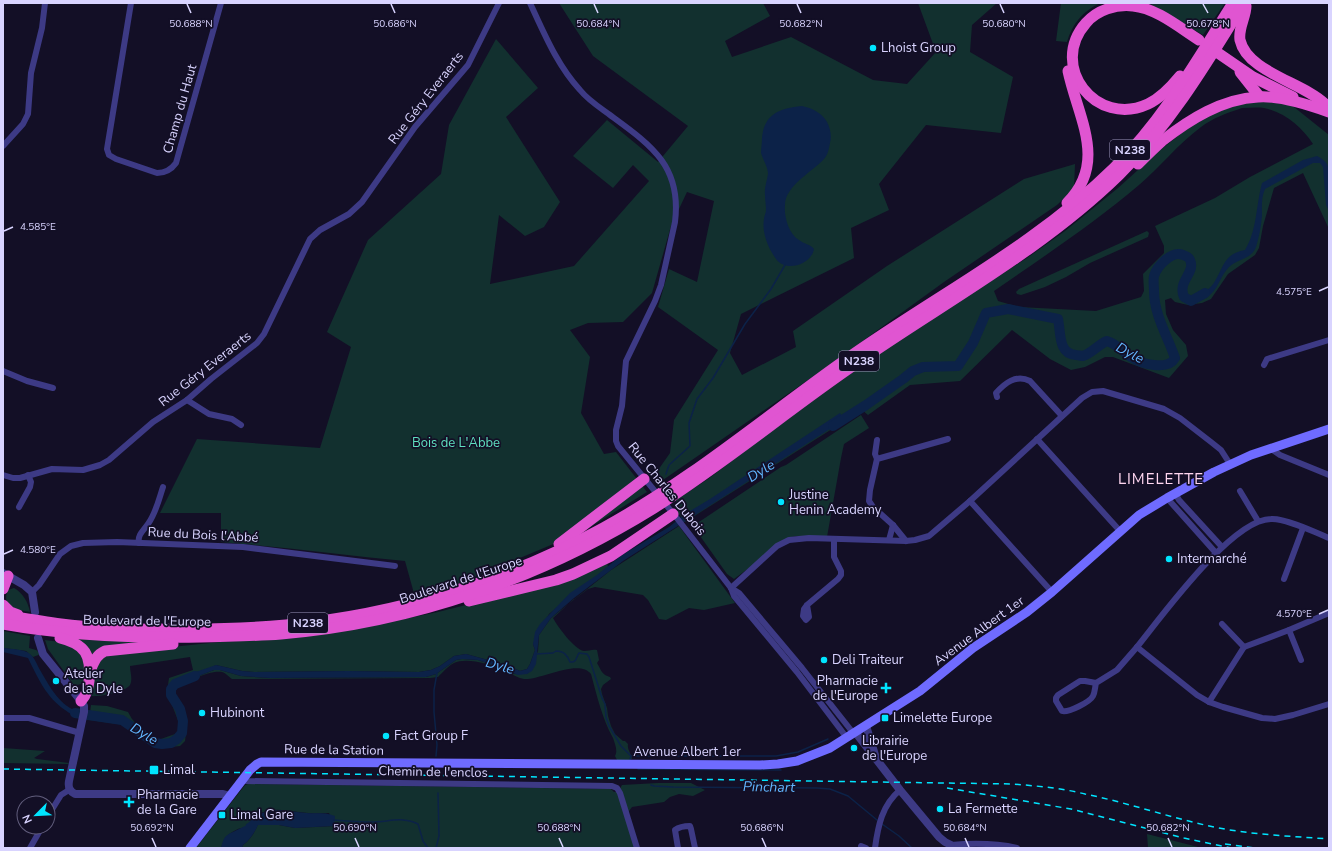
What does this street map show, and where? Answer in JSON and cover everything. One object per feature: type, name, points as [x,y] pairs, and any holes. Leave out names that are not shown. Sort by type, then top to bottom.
[{"type":"highway","points":[[1046,226],[1080,187],[1088,165],[1088,139],[1067,68],[1069,44],[1073,32],[1079,22],[1097,7],[1108,3]]},
{"type":"highway","points":[[1144,3],[1151,6],[1200,39],[1157,14],[1133,6],[1108,8],[1089,19],[1081,28],[1073,48],[1072,60],[1074,72],[1080,85],[1089,95],[1099,103],[1111,108],[1123,110],[1138,108],[1150,104],[1161,96],[1172,86],[1185,69],[1198,60]]},
{"type":"highway","name":"N238","points":[[671,492],[713,457],[849,357],[1004,255],[1046,226],[1082,197],[1116,166],[1152,125],[1198,60],[1233,3]]},
{"type":"highway","points":[[1245,3],[1246,10],[1240,32],[1240,39],[1249,56],[1256,63],[1319,98],[1328,107]]},
{"type":"highway","name":"N238","points":[[649,506],[719,464],[855,364],[1050,233],[1088,203],[1122,173],[1158,132],[1183,99],[1245,3]]},
{"type":"highway","points":[[1328,107],[1289,90],[1220,51],[1253,77],[1312,106],[1329,119]]},
{"type":"highway","points":[[1233,62],[1259,96]]},
{"type":"highway","points":[[1122,173],[1132,168],[1161,142],[1181,127],[1223,104],[1239,99],[1259,96],[1287,99],[1312,106],[1328,107]]},
{"type":"highway","points":[[526,565],[533,557],[562,543],[644,479]]},
{"type":"highway","name":"Boulevard de l'Europe","points":[[3,615],[30,616],[73,625],[116,629],[285,626],[360,615],[400,606],[462,588],[526,565],[565,548],[649,506]]},
{"type":"highway","name":"Boulevard de l'Europe","points":[[3,624],[42,634],[109,637],[186,637],[259,636],[318,630],[362,623],[444,603],[488,588],[568,556],[649,506]]},
{"type":"highway","points":[[444,603],[452,605],[548,582],[573,574],[611,556],[675,516]]},
{"type":"highway","points":[[3,589],[6,574]]},
{"type":"highway","points":[[3,605],[10,612],[30,616]]},
{"type":"highway","points":[[42,634],[77,644],[83,648],[87,654],[90,671]]},
{"type":"highway","points":[[82,701],[86,696],[90,671],[96,657],[100,653],[105,651],[178,643],[186,637]]},
{"type":"main road","name":"Avenue Albert 1er","points":[[615,764],[778,764],[797,761],[830,748],[926,686],[973,648],[1017,619],[1052,592],[1138,516],[1230,464],[1275,446],[1329,428]]},
{"type":"main road","name":"Rue de la Station","points":[[190,848],[243,779],[257,764],[267,762],[615,764]]},
{"type":"street","points":[[3,146],[23,124],[28,114],[32,73],[42,28],[45,3]]},
{"type":"street","name":"Champ du Haut","points":[[131,3],[107,149],[109,155],[116,159],[161,173],[170,170],[176,163],[221,3]]},
{"type":"street","name":"Rue Géry Everaerts","points":[[3,475],[13,478],[52,469],[83,470],[100,465],[109,460],[153,422],[187,400],[260,341],[312,236],[349,214],[362,202],[415,127],[468,65],[499,3]]},
{"type":"street","name":"Rue Charles Dubois","points":[[530,3],[558,60],[573,82],[595,105],[634,133],[655,152],[669,172],[675,193],[675,222],[661,285],[649,315],[626,361],[622,406],[616,430],[616,441],[618,446],[731,588],[739,593],[799,670],[823,707],[852,735]]},
{"type":"street","points":[[1264,365],[1264,357],[1329,340]]},
{"type":"street","points":[[3,371],[27,381],[53,388]]},
{"type":"street","points":[[997,398],[996,392],[1006,383],[1012,380],[1025,379],[1030,381],[1062,416]]},
{"type":"street","points":[[731,588],[777,546],[789,540],[834,539],[906,541],[929,536],[970,501],[1062,416],[1085,396],[1092,392],[1103,391],[1164,409],[1180,418],[1221,450],[1230,464]]},
{"type":"street","points":[[187,400],[208,414],[232,419],[241,425]]},
{"type":"street","points":[[877,459],[948,439]]},
{"type":"street","points":[[1038,439],[1120,531]]},
{"type":"street","points":[[877,440],[875,454],[877,459],[869,501],[873,507],[893,525],[906,541]]},
{"type":"street","points":[[1275,446],[1285,457]]},
{"type":"street","points":[[1275,446],[1276,453],[1329,475]]},
{"type":"street","points":[[18,507],[30,487],[31,482],[28,475]]},
{"type":"street","points":[[139,543],[139,535],[152,519],[163,487]]},
{"type":"street","points":[[1240,491],[1258,521]]},
{"type":"street","points":[[1171,496],[1187,509],[1222,547]]},
{"type":"street","points":[[1171,496],[1216,553]]},
{"type":"street","points":[[970,501],[1052,592]]},
{"type":"street","points":[[1096,683],[1085,680],[1080,681],[1058,695],[1056,701],[1062,711],[1068,712],[1089,700],[1093,696],[1096,683],[1117,670],[1216,553],[1258,521],[1280,519],[1329,538]]},
{"type":"street","points":[[889,540],[893,525]]},
{"type":"street","points":[[1284,579],[1303,528]]},
{"type":"street","points":[[807,605],[841,575],[841,571],[834,557],[834,539]]},
{"type":"street","name":"Rue du Bois l'Abbé","points":[[32,592],[39,585],[63,551],[71,546],[83,543],[117,542],[193,544],[266,549],[395,566]]},
{"type":"street","points":[[6,574],[24,585],[32,592],[30,616]]},
{"type":"street","points":[[1209,702],[1244,647],[1329,613]]},
{"type":"street","points":[[1222,624],[1244,647]]},
{"type":"street","points":[[1289,630],[1301,660]]},
{"type":"street","points":[[42,634],[44,654],[82,701],[84,706],[80,733],[69,781],[69,790]]},
{"type":"street","points":[[1137,647],[1209,702],[1255,716],[1275,719],[1329,704]]},
{"type":"street","name":"Rue Charles Dubois","points":[[799,670],[829,702],[852,735]]},
{"type":"street","points":[[823,707],[829,702]]},
{"type":"street","points":[[3,718],[29,718],[80,733]]},
{"type":"street","points":[[866,726],[877,760]]},
{"type":"street","points":[[852,735],[877,760],[944,842],[950,846],[979,843],[1017,848]]},
{"type":"street","name":"Chemin de l'enclos","points":[[243,779],[254,781],[615,787],[620,793],[637,848]]},
{"type":"street","points":[[69,790],[75,794],[223,794],[230,796]]},
{"type":"street","points":[[56,802],[61,794],[69,790]]},
{"type":"street","points":[[875,848],[878,827],[881,819],[890,799],[900,790]]},
{"type":"street","points":[[678,848],[675,830],[677,828],[690,826],[695,848]]},
{"type":"street","points":[[33,847],[38,835]]},
{"type":"green space","name":"Bois de L'Abbe","points":[[559,3],[763,3],[770,16],[725,41],[732,57],[791,37],[873,80],[907,84],[936,52],[918,3],[997,3],[972,25],[970,52],[1013,77],[1001,133],[926,125],[879,184],[889,210],[851,228],[854,258],[741,314],[730,353],[742,375],[796,347],[793,331],[887,266],[1024,179],[1075,164],[1074,189],[1057,205],[944,282],[824,369],[663,480],[656,473],[670,453],[674,420],[718,350],[658,307],[669,269],[697,282],[714,201],[687,192],[671,226],[652,293],[623,322],[588,323],[570,330],[590,357],[581,413],[604,454],[616,452],[647,492],[582,532],[448,588],[415,597],[405,561],[221,542],[221,513],[160,513],[197,439],[320,448],[351,347],[327,332],[368,240],[441,174],[449,125],[496,39],[538,88],[506,117],[560,202],[544,227],[525,236],[499,215],[490,284],[574,266],[649,181],[633,165],[613,188],[573,156],[607,120],[658,162],[688,126],[593,56]]},
{"type":"green space","points":[[1061,3],[1100,3],[1083,14],[1072,29],[1067,42],[1056,41]]},
{"type":"green space","points":[[1149,3],[1225,3],[1203,35]]},
{"type":"green space","points":[[1266,101],[1288,105],[1294,107],[1329,135],[1329,229],[1303,173],[1274,188],[1263,226],[1259,248],[1255,255],[1228,274],[1211,299],[1202,303],[1188,305],[1175,302],[1171,298],[1165,300],[1166,314],[1173,330],[1186,345],[1188,356],[1169,378],[1113,357],[1105,357],[1085,367],[1071,370],[1050,359],[1012,330],[960,381],[910,385],[868,415],[862,410],[685,522],[678,513],[676,500],[708,479],[789,418],[892,344],[1027,258],[1065,231],[1192,125],[1230,105]],"holes":[[[1242,108],[1264,108],[1279,113],[1298,126],[1313,144],[1250,177],[1215,198],[1155,226],[1164,246],[1164,253],[1143,274],[1144,291],[1141,297],[1096,311],[1019,307],[998,301],[994,291],[1068,240],[1122,199],[1147,178],[1201,127],[1220,116]]]},
{"type":"green space","points":[[1147,231],[1149,233],[1148,237],[1090,263],[1045,287],[1021,295],[1017,294],[1016,292],[1019,289]]},
{"type":"green space","name":"Justine Henin Academy","points":[[861,415],[869,428],[844,444],[827,537],[791,537],[734,579],[727,574],[693,526]]},
{"type":"green space","points":[[679,526],[735,603],[704,610],[689,608],[666,620],[659,619],[648,600],[643,595],[595,587],[588,589],[575,599],[611,570]]},
{"type":"green space","points":[[607,561],[608,567],[549,614],[533,644],[535,650],[530,664],[527,669],[520,671],[506,665],[466,654],[454,656],[440,666],[431,670],[419,672],[254,672],[216,665],[183,682],[214,670],[220,670],[241,676],[270,678],[426,677],[436,674],[456,660],[462,659],[478,660],[496,666],[515,674],[527,674],[538,651],[539,635],[551,618],[568,604],[553,618],[562,632],[580,649],[584,651],[597,650],[599,660],[597,663],[603,674],[611,679],[603,685],[601,689],[602,694],[611,726],[615,734],[628,744],[632,759],[627,761],[617,760],[615,756],[616,752],[613,738],[603,715],[591,674],[578,668],[524,679],[491,665],[471,661],[459,661],[454,663],[438,677],[430,678],[232,679],[222,672],[211,673],[191,680],[175,689],[175,695],[187,725],[185,741],[180,746],[162,748],[154,745],[124,725],[89,720],[91,705],[107,706],[128,712],[132,719],[146,734],[158,740],[175,734],[180,730],[179,723],[167,692],[169,678],[193,670],[190,657],[130,666],[131,680],[130,685],[127,688],[112,694],[91,696],[97,665],[101,659],[113,653],[220,642],[295,638],[364,627],[438,612],[558,582]]},
{"type":"green space","points":[[14,588],[25,598],[30,612],[16,609],[8,604],[6,596],[8,590]]},
{"type":"green space","points":[[3,631],[30,636],[29,648],[36,650],[41,654],[33,657],[26,651],[3,648]]},
{"type":"green space","points":[[76,638],[153,641],[91,655]]},
{"type":"green space","points":[[45,640],[68,643],[84,653],[85,679],[81,684],[73,684],[48,649]]},
{"type":"green space","points":[[3,748],[45,751],[34,758],[69,763],[3,763]]},
{"type":"green space","points":[[691,783],[705,790],[693,796],[679,794],[670,797],[664,802],[632,807],[626,815],[636,848],[242,848],[252,836],[258,824],[279,825],[295,828],[334,826],[329,813],[272,810],[261,813],[245,827],[237,829],[228,835],[221,848],[196,848],[245,785],[248,784],[611,789],[614,792],[618,792],[622,785]]},
{"type":"green space","points":[[1147,834],[1202,848],[1148,848]]},
{"type":"water","points":[[802,106],[813,110],[825,119],[828,124],[831,137],[829,149],[825,157],[794,186],[786,198],[785,214],[789,229],[795,237],[814,249],[813,254],[806,261],[801,264],[786,266],[780,263],[773,255],[765,235],[765,190],[768,171],[761,153],[762,138],[766,123],[774,114],[787,108]]},
{"type":"water","points":[[1317,156],[1327,164],[1329,169],[1329,211],[1326,205],[1323,167],[1320,163],[1313,163],[1265,189],[1262,199],[1260,228],[1254,251],[1248,256],[1232,264],[1225,272],[1213,292],[1209,296],[1197,302],[1195,297],[1209,289],[1226,261],[1233,254],[1245,250],[1249,243],[1254,226],[1262,183],[1303,160]]},
{"type":"water","points":[[840,413],[844,420],[623,561],[574,598],[551,618],[539,635],[536,664],[532,671],[527,674],[518,675],[478,660],[462,659],[456,660],[436,674],[426,677],[270,678],[241,676],[220,670],[214,670],[183,682],[184,676],[216,665],[254,672],[419,672],[431,670],[440,666],[454,656],[466,654],[506,665],[520,671],[527,669],[535,650],[533,644],[535,632],[540,624],[570,593],[597,575],[622,555],[669,527],[685,514]]},
{"type":"water","points":[[3,648],[21,650],[30,654],[56,696],[67,706],[80,712],[79,716],[73,715],[58,705],[43,687],[28,658],[3,652]]},
{"type":"water","points":[[270,810],[332,815],[335,816],[334,826],[295,828],[279,825],[258,825],[252,836],[242,848],[221,848],[223,840],[226,836],[246,826],[258,815]]},
{"type":"waterway","name":"Dyle","points":[[833,426],[866,405],[913,371],[923,367],[958,366],[973,343],[986,313],[1008,309],[1058,319],[1061,342],[1063,347],[1070,354],[1083,356],[1107,341],[1117,346],[1135,360],[1147,364],[1161,365],[1172,362],[1175,358],[1156,309],[1154,278],[1158,268],[1174,255],[1179,254],[1187,257],[1190,259],[1191,269],[1184,282],[1182,291],[1184,297],[1191,301],[1205,293]]},
{"type":"waterway","points":[[666,474],[669,465],[690,446],[689,423],[697,399],[713,378],[745,324],[771,289],[785,265]]},
{"type":"waterway","name":"Pinchart","points":[[536,654],[553,653],[559,651],[565,654],[570,662],[574,662],[579,653],[587,654],[605,704],[606,717],[609,726],[621,746],[631,756],[630,759]]},
{"type":"waterway","points":[[436,756],[437,745],[434,690],[437,673]]},
{"type":"waterway","name":"Dyle","points":[[75,713],[122,720],[155,743],[171,743],[182,733],[183,721],[180,709],[171,695],[171,689],[175,684],[195,676]]},
{"type":"waterway","points":[[631,756],[776,756],[798,752],[828,739]]},
{"type":"waterway","points":[[638,769],[781,770]]},
{"type":"waterway","name":"Pinchart","points":[[651,785],[673,787],[830,789],[848,796],[877,820]]},
{"type":"waterway","points":[[436,848],[439,836],[438,793]]},
{"type":"waterway","points":[[334,820],[358,822],[407,820],[418,824],[423,841],[428,848]]},
{"type":"waterway","name":"Pinchart","points":[[882,824],[899,836],[912,848]]},
{"type":"railway","points":[[3,769],[1013,784],[1076,792],[1228,830],[1329,839]]},
{"type":"railway","points":[[947,788],[1071,809],[1184,838],[1231,848]]},
{"type":"railway","points":[[1225,844],[1255,848]]},
{"type":"place","name":"Lhoist Group","points":[[873,48]]},
{"type":"place","name":"Justine Henin Academy","points":[[781,502]]},
{"type":"place","name":"Intermarché","points":[[1169,559]]},
{"type":"place","name":"Deli Traiteur","points":[[824,660]]},
{"type":"place","name":"Atelier de la Dyle","points":[[56,681]]},
{"type":"place","name":"Pharmacie de l'Europe","points":[[886,688]]},
{"type":"place","name":"Hubinont","points":[[202,713]]},
{"type":"place","name":"Limelette Europe","points":[[885,718]]},
{"type":"place","name":"Fact Group F","points":[[386,736]]},
{"type":"place","name":"Librairie de l'Europe","points":[[854,748]]},
{"type":"place","name":"Limal","points":[[154,770]]},
{"type":"place","name":"Pharmacie de la Gare","points":[[129,802]]},
{"type":"place","name":"La Fermette","points":[[940,809]]},
{"type":"place","name":"Limal Gare","points":[[222,815]]},
{"type":"district","name":"LIMELETTE","points":[[1161,479]]}]
